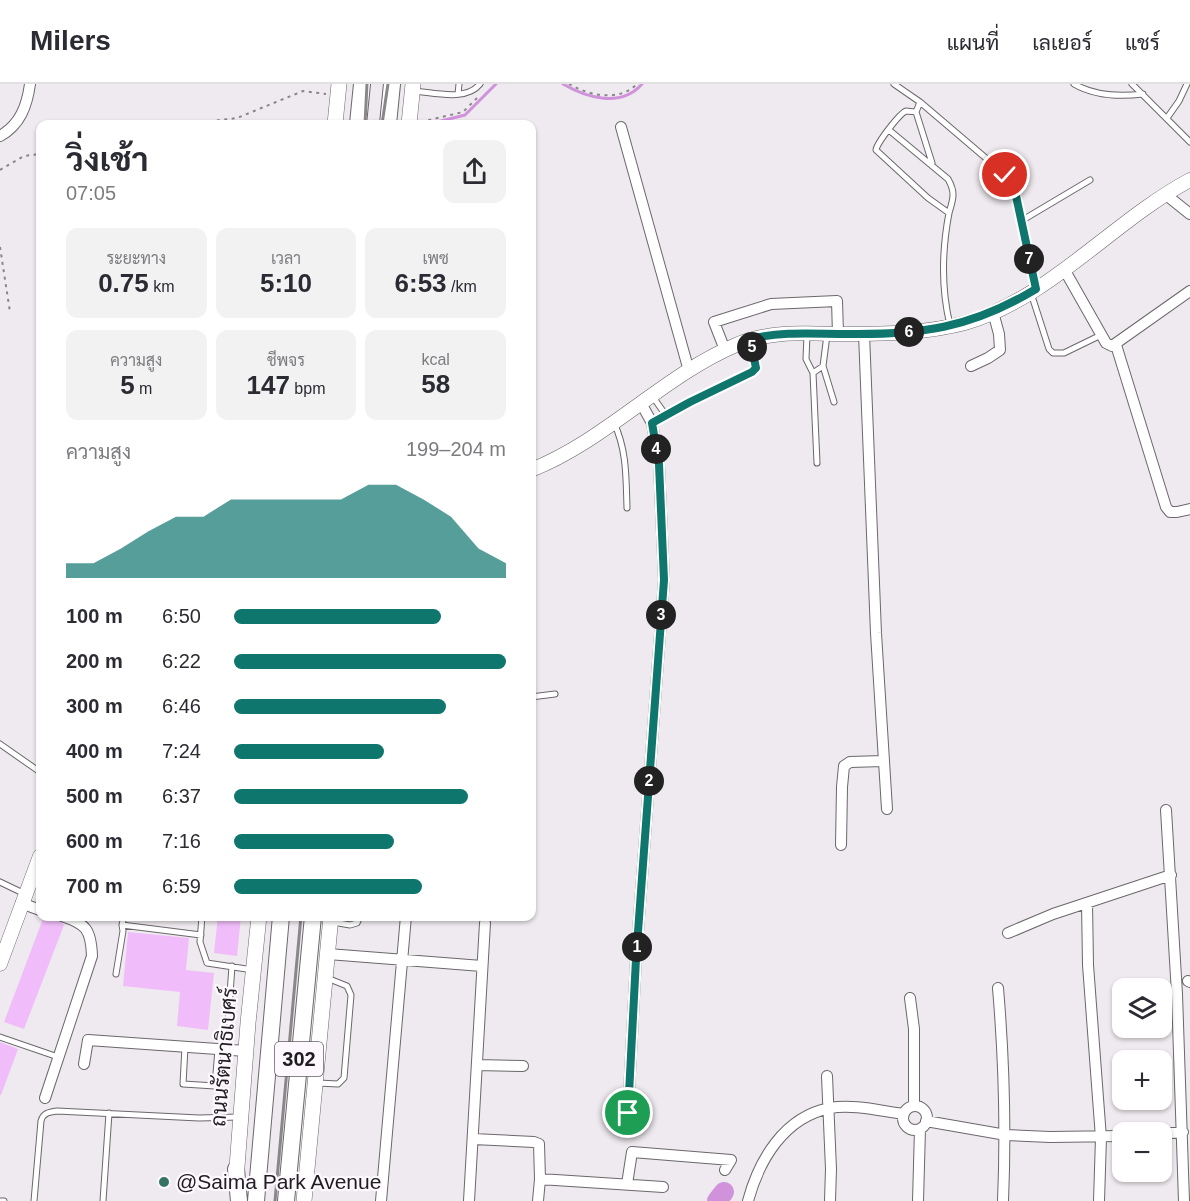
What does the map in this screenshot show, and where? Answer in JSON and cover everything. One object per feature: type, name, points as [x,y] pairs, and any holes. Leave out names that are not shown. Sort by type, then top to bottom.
[{"type":"main road","points":[[358,120],[362,84]]},
{"type":"main road","points":[[388,120],[392,84]]},
{"type":"main road","points":[[409,120],[413,88]]},
{"type":"main road","points":[[335,120],[338,89]]},
{"type":"main road","name":"ถนนรัตนาธิเบศร์","points":[[234,1201],[259,921]]},
{"type":"main road","name":"ถนนรัตนาธิเบศร์","points":[[256,1201],[281,921]]},
{"type":"main road","name":"302","points":[[286,1201],[313,921]]},
{"type":"main road","name":"302","points":[[304,1201],[331,921]]},
{"type":"main road","points":[[236,1169],[239,1201]]},
{"type":"street","points":[[0,136],[11,130],[21,116],[28,100],[30,84]]},
{"type":"street","points":[[621,127],[689,371]]},
{"type":"street","points":[[536,468],[573,449],[689,371],[725,350],[750,339],[780,333],[884,334],[950,326],[993,312],[1033,290],[1165,194],[1190,180]]},
{"type":"street","points":[[1165,194],[1190,214]]},
{"type":"street","points":[[1064,269],[1109,345],[1116,345],[1189,294]]},
{"type":"street","points":[[725,350],[714,322],[771,304],[837,301],[832,334]]},
{"type":"street","points":[[970,366],[1000,350],[999,334],[993,312]]},
{"type":"street","points":[[864,334],[876,633],[887,809]]},
{"type":"street","points":[[1116,345],[1126,370],[1166,507],[1170,512],[1190,508]]},
{"type":"street","points":[[628,1113],[636,959],[664,580],[659,464],[647,399]]},
{"type":"street","points":[[841,845],[844,766],[850,762],[883,761]]},
{"type":"street","points":[[1166,810],[1183,1132],[1184,1201]]},
{"type":"street","points":[[0,964],[36,866]]},
{"type":"street","points":[[1008,933],[1030,922],[1171,875]]},
{"type":"street","points":[[23,899],[36,907]]},
{"type":"street","points":[[1087,903],[1088,965],[1101,1138],[1099,1201]]},
{"type":"street","points":[[45,1098],[92,956],[92,944],[85,927],[76,921]]},
{"type":"street","points":[[381,1201],[406,921]]},
{"type":"street","points":[[469,1201],[485,923]]},
{"type":"street","points":[[328,954],[482,966]]},
{"type":"street","points":[[998,988],[1006,1135],[1003,1201]]},
{"type":"street","points":[[910,998],[914,1029],[915,1106]]},
{"type":"street","points":[[84,1064],[88,1040],[246,1051]]},
{"type":"street","points":[[477,1065],[524,1066]]},
{"type":"street","points":[[827,1076],[830,1201]]},
{"type":"street","points":[[915,1106],[906,1110],[904,1114],[906,1125],[915,1130],[923,1125],[1006,1135],[1112,1137]]},
{"type":"street","points":[[915,1106],[924,1111],[918,1201]]},
{"type":"street","points":[[748,1201],[760,1167],[780,1136],[805,1117],[829,1108],[852,1107],[904,1114]]},
{"type":"street","points":[[1172,1133],[1183,1132]]},
{"type":"street","points":[[473,1139],[539,1144],[538,1201]]},
{"type":"street","points":[[627,1184],[632,1152],[731,1160],[725,1170]]},
{"type":"street","points":[[540,1179],[663,1187]]},
{"type":"lane","points":[[458,94],[459,84]]},
{"type":"lane","points":[[894,84],[920,102],[1005,175],[1012,185],[1033,290],[1049,349],[1053,353],[1064,353],[1101,335]]},
{"type":"lane","points":[[1074,84],[1110,96],[1143,94]]},
{"type":"lane","points":[[1132,84],[1190,142]]},
{"type":"lane","points":[[1167,118],[1187,84]]},
{"type":"lane","points":[[413,88],[467,94],[482,86]]},
{"type":"lane","points":[[920,102],[916,112],[932,164]]},
{"type":"lane","points":[[916,112],[904,112],[876,147],[878,154],[949,213]]},
{"type":"lane","points":[[889,130],[900,141],[932,164],[948,179],[953,189],[954,196],[945,232],[943,284],[950,326]]},
{"type":"lane","points":[[1021,221],[1089,180]]},
{"type":"lane","points":[[807,333],[806,359],[813,373],[817,463]]},
{"type":"lane","points":[[832,334],[823,366],[834,402]]},
{"type":"lane","points":[[652,423],[665,414],[752,372],[756,368],[756,361],[750,339]]},
{"type":"lane","points":[[813,373],[823,366]]},
{"type":"lane","points":[[647,399],[665,414]]},
{"type":"lane","points":[[613,422],[621,437],[626,464],[627,508]]},
{"type":"lane","points":[[536,696],[555,694]]},
{"type":"lane","points":[[0,744],[36,769]]},
{"type":"lane","points":[[0,882],[23,899]]},
{"type":"lane","points":[[116,974],[123,921]]},
{"type":"lane","points":[[202,921],[200,942],[207,963],[254,970]]},
{"type":"lane","points":[[337,921],[350,925],[358,921]]},
{"type":"lane","points":[[122,925],[201,935]]},
{"type":"lane","points":[[228,1022],[232,966]]},
{"type":"lane","points":[[316,1082],[338,1084],[344,1078],[351,995],[347,986],[326,978]]},
{"type":"lane","points":[[0,1037],[58,1057]]},
{"type":"lane","points":[[185,1046],[183,1084],[215,1086],[218,1049]]},
{"type":"lane","points":[[34,1201],[42,1116],[47,1113],[57,1111],[199,1118],[241,1117]]},
{"type":"lane","points":[[103,1201],[109,1113]]},
{"type":"path","points":[[569,84],[594,94],[611,95],[624,94],[637,84]]},
{"type":"path","points":[[430,120],[463,112],[471,106],[482,86]]},
{"type":"path","points":[[220,120],[237,118],[303,91],[338,89]]},
{"type":"path","points":[[0,170],[24,156],[36,154]]},
{"type":"path","points":[[0,247],[10,312]]},
{"type":"building","points":[[42,921],[59,921],[64,925],[24,1029],[4,1022]]},
{"type":"building","points":[[217,921],[240,921],[237,956],[214,953]]},
{"type":"building","points":[[128,932],[189,938],[186,970],[214,973],[208,1030],[177,1026],[180,992],[123,986]]},
{"type":"building","points":[[0,1042],[18,1049],[1,1095],[0,1095]]},
{"type":"waterway","points":[[445,120],[465,115],[496,84]]},
{"type":"waterway","points":[[563,84],[583,93],[604,98],[624,96],[642,84]]},
{"type":"waterway","points":[[717,1201],[724,1192]]},
{"type":"railway","points":[[365,120],[367,84]]},
{"type":"railway","points":[[383,120],[388,84]]},
{"type":"railway","points":[[275,1201],[301,921]]},
{"type":"place","name":"@Saima Park Avenue","points":[[164,1182]]},
{"type":"route","points":[[628,1113],[636,959],[664,580],[659,464],[652,423],[665,414],[752,372],[756,368],[756,361],[750,339],[780,333],[884,334],[950,326],[993,312],[1036,289],[1016,196],[1005,175]]}]
